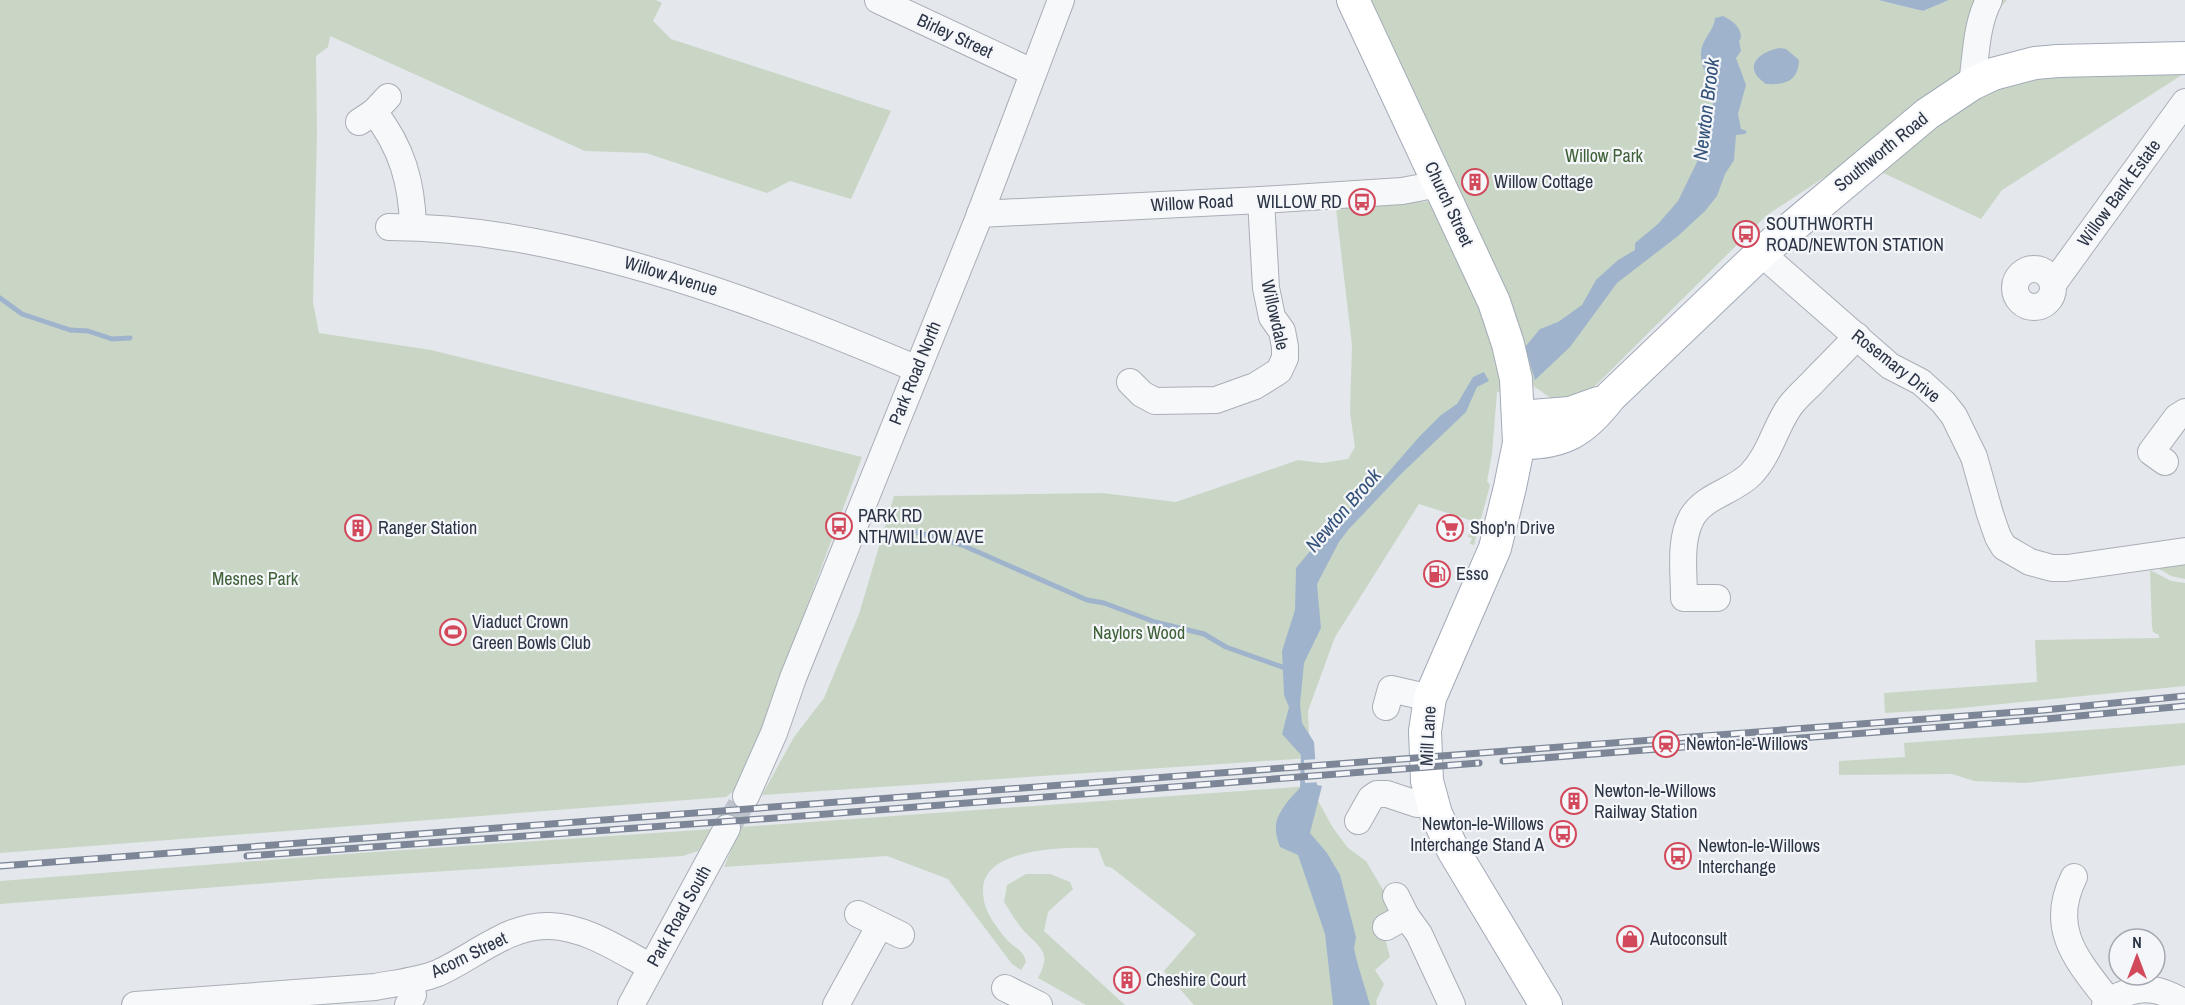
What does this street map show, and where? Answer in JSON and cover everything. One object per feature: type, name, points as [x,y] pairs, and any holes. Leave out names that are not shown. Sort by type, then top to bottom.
[{"type":"main road","name":"Church Street","points":[[1353,0],[1485,282],[1508,344],[1516,380],[1519,430]]},
{"type":"main road","name":"Southworth Road","points":[[1519,430],[1532,443],[1558,439],[1579,430],[1589,422],[1610,397],[1761,253],[1927,114],[1972,84],[1993,74],[2035,63],[2185,58]]},
{"type":"main road","name":"Mill Lane","points":[[1519,430],[1510,487],[1495,548],[1430,698],[1425,732],[1427,781],[1432,803],[1453,850],[1546,1005]]},
{"type":"street","name":"Birley Street","points":[[878,0],[1032,72]]},
{"type":"street","name":"Park Road North","points":[[746,796],[980,214],[1061,0]]},
{"type":"street","points":[[1972,84],[1979,32],[1984,8],[1989,0]]},
{"type":"street","name":"Willow Bank Estate","points":[[2053,284],[2185,102]]},
{"type":"street","name":"Willow Avenue","points":[[374,110],[387,128],[409,179],[413,205],[401,227],[458,229],[517,238],[613,259],[720,291],[819,328],[917,369]]},
{"type":"street","name":"Willow Road","points":[[980,214],[1402,191],[1439,184]]},
{"type":"street","name":"Willowdale","points":[[1129,410],[1155,401],[1216,400],[1255,386],[1279,371],[1285,358],[1285,347],[1282,332],[1272,316],[1266,288],[1261,200]]},
{"type":"street","name":"Rosemary Drive","points":[[1761,253],[1890,366],[1921,382],[1943,402],[1954,416],[1990,472],[1990,514],[1998,537],[1997,555],[2052,568],[2067,568],[2185,551]]},
{"type":"street","points":[[1717,598],[1673,598],[1691,519],[1698,509],[1743,482],[1754,471],[1771,446],[1782,419],[1791,405],[1857,336]]},
{"type":"street","points":[[1130,382],[1142,394],[1155,401]]},
{"type":"street","points":[[2165,462],[2151,453],[2178,417],[2185,412]]},
{"type":"street","points":[[1391,689],[1430,698]]},
{"type":"street","points":[[1358,821],[1371,798],[1381,787],[1417,804],[1432,803]]},
{"type":"street","name":"Park Road South","points":[[631,1005],[727,828]]},
{"type":"street","points":[[2075,878],[2066,893],[2063,920],[2069,946],[2106,1003],[2133,989],[2150,988],[2166,992],[2185,1003]]},
{"type":"street","points":[[1396,913],[1419,934],[1452,1005]]},
{"type":"street","points":[[836,1005],[879,925]]},
{"type":"street","name":"Acorn Street","points":[[135,1005],[375,987],[409,993],[436,974],[503,937],[542,926],[574,930],[651,967]]},
{"type":"green space","name":"Mesnes Park","points":[[0,0],[656,0],[662,3],[653,21],[671,39],[891,111],[851,199],[790,181],[767,193],[646,153],[585,151],[330,36],[328,47],[316,56],[317,133],[313,302],[319,333],[431,350],[862,457],[744,782],[726,797],[0,853]]},
{"type":"green space","name":"Willow Park","points":[[1353,0],[1878,0],[1923,11],[1949,0],[2007,0],[1984,24],[1988,90],[2014,75],[2185,73],[2002,190],[1981,219],[1877,170],[1857,156],[1767,215],[1592,389],[1577,397],[1555,401],[1532,385],[1497,392],[1492,454],[1487,481],[1490,485],[1474,545],[1470,544],[1472,538],[1468,537],[1473,521],[1419,504],[1335,637],[1308,711],[1310,758],[762,795],[794,737],[824,698],[859,614],[894,496],[1102,493],[1176,502],[1298,460],[1322,463],[1348,459],[1355,447],[1350,413],[1352,345],[1336,209],[1454,199]]},
{"type":"green space","points":[[2185,559],[2185,579],[2171,576],[2156,567]]},
{"type":"green space","points":[[2150,570],[2171,581],[2185,583],[2185,686],[1951,709],[1885,713],[1884,693],[2037,682],[2035,640],[2159,638],[2159,635],[2153,632],[2152,627]]},
{"type":"green space","points":[[2185,723],[2185,765],[2025,783],[1974,781],[1952,774],[1839,775],[1839,761],[1905,757],[1904,743]]},
{"type":"green space","points":[[1310,786],[1333,828],[1348,848],[1366,861],[1392,905],[1381,923],[1390,957],[1375,970],[1384,984],[1376,1001],[1377,1005],[1194,1005],[1164,971],[1196,934],[1112,868],[1105,866],[1098,848],[1029,852],[997,865],[987,876],[983,890],[987,909],[992,920],[1009,942],[1024,955],[1026,962],[1021,970],[1012,964],[948,879],[887,856],[724,867],[741,827]]},
{"type":"green space","points":[[713,829],[698,851],[683,856],[320,879],[0,904],[0,881]]},
{"type":"green space","points":[[1026,874],[1050,874],[1070,882],[1073,889],[1048,912],[1044,931],[1125,1005],[1086,1005],[1038,978],[1044,962],[1042,951],[1020,927],[1004,902],[1007,885]]},
{"type":"water","points":[[1878,0],[1949,0],[1923,11]]},
{"type":"water","points":[[1723,16],[1736,25],[1741,34],[1739,41],[1741,51],[1736,58],[1746,85],[1738,114],[1741,129],[1747,131],[1745,134],[1736,135],[1734,160],[1725,174],[1717,196],[1705,211],[1678,236],[1617,283],[1570,347],[1535,380],[1525,347],[1540,329],[1558,322],[1582,305],[1596,280],[1618,260],[1635,250],[1635,243],[1658,224],[1678,201],[1697,162],[1698,135],[1713,105],[1701,50],[1715,18]]},
{"type":"water","points":[[1780,48],[1786,49],[1799,60],[1796,73],[1785,82],[1766,84],[1755,72],[1755,62],[1765,53]]},
{"type":"water","points":[[1484,372],[1489,381],[1477,387],[1466,412],[1401,474],[1348,530],[1339,542],[1317,584],[1321,628],[1304,663],[1300,704],[1302,723],[1314,742],[1317,785],[1322,786],[1310,833],[1327,853],[1340,875],[1356,937],[1354,949],[1370,1005],[1333,1005],[1325,934],[1298,855],[1280,847],[1276,832],[1281,811],[1300,788],[1301,755],[1282,734],[1289,707],[1284,695],[1282,651],[1295,610],[1296,568],[1338,518],[1372,491],[1419,437],[1441,415],[1457,404],[1473,377]]},
{"type":"pier","points":[[1318,759],[1320,782],[1305,783],[1304,760]]},
{"type":"waterway","points":[[0,298],[22,314],[70,330],[88,331],[112,339],[130,338]]},
{"type":"waterway","points":[[908,530],[962,545],[1087,600],[1104,603],[1155,622],[1204,634],[1226,647],[1288,669]]},
{"type":"tunnel","points":[[727,828],[746,796]]},
{"type":"railway","points":[[0,866],[2044,710],[2185,696]]},
{"type":"railway","points":[[1503,761],[2185,706]]},
{"type":"railway","points":[[247,856],[775,818],[1479,763]]},
{"type":"place","name":"Willow Cottage","points":[[1475,182]]},
{"type":"place","name":"WILLOW RD","points":[[1362,202]]},
{"type":"place","name":"SOUTHWORTH ROAD/NEWTON STATION","points":[[1746,234]]},
{"type":"place","name":"PARK RD NTH/WILLOW AVE","points":[[839,526]]},
{"type":"place","name":"Ranger Station","points":[[358,528]]},
{"type":"place","name":"Shop'n Drive","points":[[1450,528]]},
{"type":"place","name":"Esso","points":[[1437,574]]},
{"type":"place","name":"Viaduct Crown Green Bowls Club","points":[[453,632]]},
{"type":"place","name":"Newton-le-Willows","points":[[1666,744]]},
{"type":"place","name":"Newton-le-Willows Railway Station","points":[[1574,801]]},
{"type":"place","name":"Newton-le-Willows Interchange Stand A","points":[[1563,834]]},
{"type":"place","name":"Newton-le-Willows Interchange","points":[[1678,856]]},
{"type":"place","name":"Autoconsult","points":[[1630,939]]},
{"type":"place","name":"Cheshire Court","points":[[1127,980]]},
{"type":"water label","name":"Newton Brook","points":[[1706,109]]},
{"type":"water label","name":"Newton Brook","points":[[1343,510]]},
{"type":"park label","name":"Naylors Wood","points":[[1139,633]]}]
